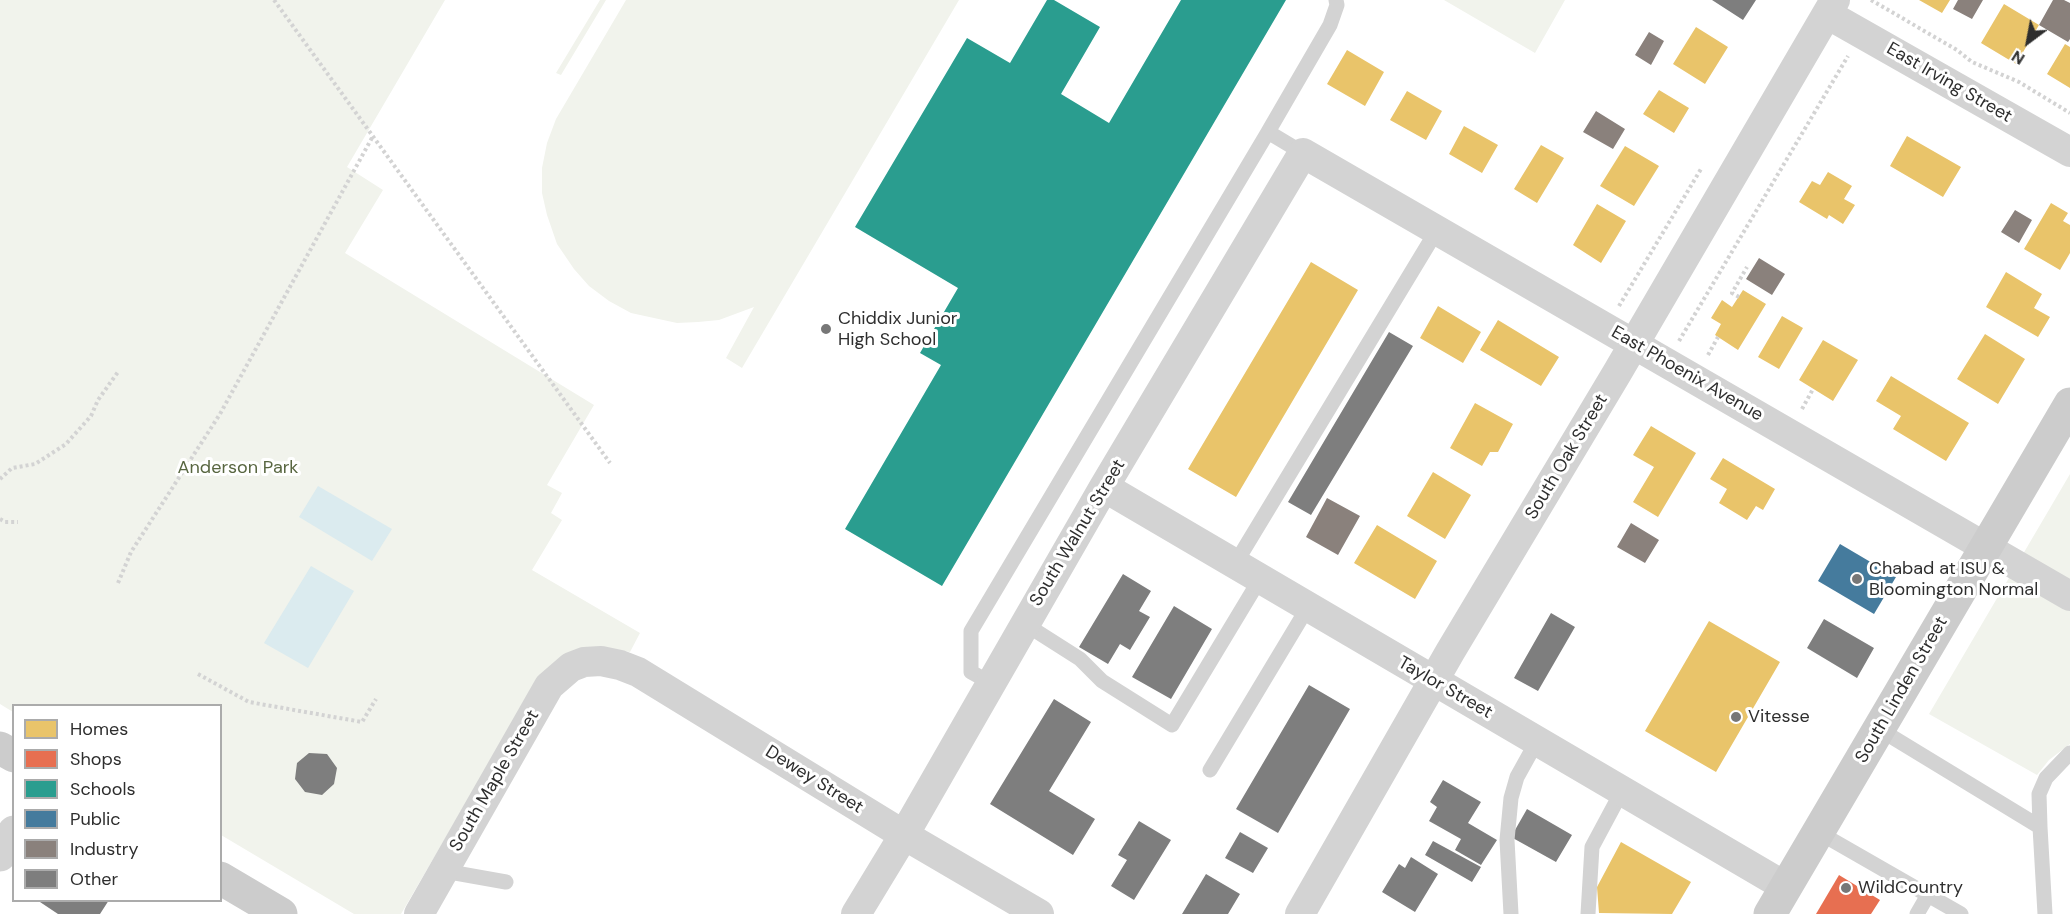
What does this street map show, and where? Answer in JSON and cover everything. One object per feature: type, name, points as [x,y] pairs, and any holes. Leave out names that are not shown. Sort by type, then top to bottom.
[{"type":"main road","name":"South Linden Street","points":[[1778,900],[2070,404]]},
{"type":"main road","points":[[222,879],[281,914]]},
{"type":"street","name":"East Irving Street","points":[[1831,7],[2070,152]]},
{"type":"street","name":"South Oak Street","points":[[1300,914],[1433,681],[1831,7]]},
{"type":"street","name":"East Phoenix Avenue","points":[[1303,153],[2070,596]]},
{"type":"street","name":"South Walnut Street","points":[[856,914],[1104,488],[1303,153]]},
{"type":"street","name":"Taylor Street","points":[[1104,488],[1622,791],[1778,900]]},
{"type":"street","name":"Dewey Street","points":[[584,663],[601,661],[638,672],[904,835],[1039,914]]},
{"type":"street","name":"South Maple Street","points":[[419,914],[549,686],[564,672],[584,663]]},
{"type":"street","points":[[0,855],[12,835]]},
{"type":"lane","points":[[991,683],[971,672],[971,631],[1330,25],[1337,5],[1336,0]]},
{"type":"lane","points":[[1268,132],[1303,153]]},
{"type":"lane","points":[[1235,564],[1437,230]]},
{"type":"lane","points":[[1025,624],[1080,659],[1102,681],[1172,725],[1260,579]]},
{"type":"lane","points":[[1210,770],[1308,607]]},
{"type":"lane","points":[[1879,729],[2040,827]]},
{"type":"lane","points":[[1511,914],[1507,840],[1511,798],[1517,777],[1537,741]]},
{"type":"lane","points":[[2045,914],[2039,794],[2046,778],[2070,753]]},
{"type":"lane","points":[[1588,914],[1587,900],[1592,847],[1622,791]]},
{"type":"lane","points":[[1818,832],[1961,914]]},
{"type":"lane","points":[[444,871],[507,882]]},
{"type":"lane","points":[[1917,914],[1928,895]]},
{"type":"path","points":[[274,0],[610,463]]},
{"type":"path","points":[[1871,0],[1957,50],[1972,62],[2019,82],[2070,113]]},
{"type":"path","points":[[1668,363],[1851,51]]},
{"type":"path","points":[[118,584],[131,552],[220,414],[373,136]]},
{"type":"path","points":[[1607,328],[1705,163]]},
{"type":"path","points":[[1739,297],[1732,293],[1747,267]]},
{"type":"path","points":[[0,479],[12,468],[35,464],[66,444],[91,416],[98,400],[118,372]]},
{"type":"path","points":[[0,519],[5,522],[18,522]]},
{"type":"path","points":[[198,674],[249,702],[362,722],[376,699]]},
{"type":"green space","name":"Anderson Park","points":[[0,0],[445,0],[347,167],[383,190],[345,253],[594,405],[547,485],[562,493],[551,513],[562,520],[532,570],[640,633],[630,652],[614,649],[537,681],[401,914],[354,914],[222,836],[222,704],[12,704],[12,711],[0,704]]},
{"type":"green space","points":[[600,0],[606,0],[561,75],[556,73]]},
{"type":"green space","points":[[626,0],[959,0],[742,368],[726,358],[754,307],[719,320],[698,322],[677,323],[631,313],[609,301],[589,286],[574,269],[557,244],[547,215],[542,193],[542,168],[547,143],[556,119]]},
{"type":"green space","points":[[1444,0],[1565,0],[1535,53]]},
{"type":"green space","points":[[2070,474],[2070,744],[2049,760],[2037,775],[1929,714]]},
{"type":"shaded area","points":[[318,486],[392,529],[372,561],[299,517]]},
{"type":"shaded area","points":[[311,566],[354,591],[308,668],[264,643]]},
{"type":"building: Homes","points":[[1919,0],[1950,0],[1942,13]]},
{"type":"building: Homes","points":[[2004,4],[2039,25],[2016,64],[1981,43]]},
{"type":"building: Homes","points":[[1696,27],[1728,47],[1705,84],[1673,64]]},
{"type":"building: Homes","points":[[2065,44],[2070,47],[2070,88],[2047,74]]},
{"type":"building: Homes","points":[[1347,50],[1384,72],[1365,106],[1327,84]]},
{"type":"building: Homes","points":[[1659,90],[1689,108],[1674,133],[1643,114]]},
{"type":"building: Homes","points":[[1407,91],[1442,111],[1426,140],[1390,120]]},
{"type":"building: Homes","points":[[1464,126],[1498,145],[1482,173],[1449,154]]},
{"type":"building: Homes","points":[[1907,136],[1961,167],[1943,197],[1890,166]]},
{"type":"building: Homes","points":[[1541,145],[1564,158],[1537,203],[1514,189]]},
{"type":"building: Homes","points":[[1625,146],[1659,166],[1634,206],[1600,186]]},
{"type":"building: Homes","points":[[1828,172],[1852,186],[1844,199],[1855,205],[1843,224],[1829,215],[1827,219],[1799,202],[1812,181],[1820,185]]},
{"type":"building: Homes","points":[[2051,203],[2068,213],[2063,221],[2070,225],[2070,253],[2060,270],[2024,249]]},
{"type":"building: Homes","points":[[1597,204],[1626,221],[1601,263],[1573,245]]},
{"type":"building: Homes","points":[[1311,262],[1358,290],[1236,497],[1188,469]]},
{"type":"building: Homes","points":[[2006,272],[2042,294],[2034,308],[2050,317],[2038,337],[1986,307]]},
{"type":"building: Homes","points":[[1743,290],[1766,304],[1738,350],[1715,335],[1721,324],[1711,318],[1722,300],[1732,307]]},
{"type":"building: Homes","points":[[1438,306],[1481,332],[1463,363],[1420,338]]},
{"type":"building: Homes","points":[[1782,316],[1803,328],[1779,369],[1758,357]]},
{"type":"building: Homes","points":[[1498,320],[1559,357],[1541,386],[1480,350]]},
{"type":"building: Homes","points":[[1985,334],[2025,359],[1998,404],[1957,379]]},
{"type":"building: Homes","points":[[1823,340],[1858,360],[1833,401],[1799,380]]},
{"type":"building: Homes","points":[[1891,376],[1969,423],[1946,461],[1893,429],[1901,416],[1876,401]]},
{"type":"building: Homes","points":[[1475,403],[1513,424],[1498,452],[1490,452],[1482,466],[1450,448]]},
{"type":"building: Homes","points":[[1651,426],[1696,453],[1658,517],[1633,502],[1654,467],[1633,455]]},
{"type":"building: Homes","points":[[1723,458],[1775,489],[1763,510],[1756,506],[1747,520],[1719,503],[1727,489],[1710,479]]},
{"type":"building: Homes","points":[[1433,472],[1471,495],[1445,539],[1407,516]]},
{"type":"building: Homes","points":[[1377,525],[1437,561],[1415,599],[1354,563]]},
{"type":"building: Homes","points":[[1709,621],[1780,662],[1716,772],[1645,731]]},
{"type":"building: Homes","points":[[1621,842],[1691,882],[1672,914],[1599,913],[1597,887]]},
{"type":"building: Shops","name":"WildCountry","points":[[1839,875],[1880,900],[1871,914],[1816,914]]},
{"type":"building: Schools","points":[[1047,0],[1054,0],[1100,27],[1061,94],[1109,123],[1181,0],[1286,0],[942,586],[845,529],[941,365],[920,353],[958,288],[855,227],[967,38],[1010,63]]},
{"type":"building: Public","name":"Chabad at ISU & Bloomington Normal","points":[[1840,544],[1896,577],[1874,614],[1818,581]]},
{"type":"building: Industry","points":[[1958,0],[1983,0],[1972,19],[1953,9]]},
{"type":"building: Industry","points":[[2053,0],[2064,0],[2070,3],[2070,39],[2068,42],[2039,25]]},
{"type":"building: Industry","points":[[1649,32],[1664,41],[1651,65],[1635,55]]},
{"type":"building: Industry","points":[[1596,111],[1625,129],[1613,149],[1583,132]]},
{"type":"building: Industry","points":[[2015,210],[2032,220],[2019,243],[2001,232]]},
{"type":"building: Industry","points":[[1759,258],[1785,274],[1772,295],[1746,279]]},
{"type":"building: Industry","points":[[1327,498],[1360,516],[1338,555],[1306,537]]},
{"type":"building: Industry","points":[[1631,523],[1659,540],[1645,563],[1617,547]]},
{"type":"building: Other","points":[[1712,0],[1756,0],[1743,20]]},
{"type":"building: Other","points":[[1389,332],[1413,346],[1311,515],[1288,502]]},
{"type":"building: Other","points":[[1123,574],[1151,591],[1139,611],[1150,617],[1130,650],[1120,644],[1108,664],[1079,647]]},
{"type":"building: Other","points":[[1174,606],[1212,629],[1171,699],[1132,677]]},
{"type":"building: Other","points":[[1551,613],[1575,627],[1538,691],[1514,678]]},
{"type":"building: Other","points":[[1824,619],[1874,648],[1857,678],[1807,648]]},
{"type":"building: Other","points":[[1309,685],[1350,709],[1278,833],[1236,809]]},
{"type":"building: Other","points":[[1054,699],[1091,722],[1049,791],[1095,819],[1073,855],[990,804]]},
{"type":"building: Other","points":[[309,753],[327,754],[337,768],[334,784],[322,795],[305,792],[295,779],[297,763]]},
{"type":"building: Other","points":[[1443,780],[1481,802],[1468,823],[1497,840],[1481,865],[1455,850],[1461,839],[1429,821],[1437,807],[1430,802]]},
{"type":"building: Other","points":[[1527,809],[1572,835],[1556,862],[1511,837]]},
{"type":"building: Other","points":[[1139,821],[1171,840],[1134,900],[1111,886],[1127,860],[1118,855]]},
{"type":"building: Other","points":[[1240,832],[1268,848],[1253,873],[1225,858]]},
{"type":"building: Other","points":[[1433,841],[1481,867],[1472,882],[1425,855]]},
{"type":"building: Other","points":[[1411,857],[1438,874],[1415,912],[1382,892],[1399,864],[1405,868]]},
{"type":"building: Other","points":[[1206,874],[1240,894],[1228,914],[1182,914]]},
{"type":"building: Other","points":[[40,902],[108,902],[100,914],[58,914]]},
{"type":"place","name":"Chiddix Junior High School","points":[[826,329]]},
{"type":"place","name":"Chabad at ISU & Bloomington Normal","points":[[1857,579]]},
{"type":"place","name":"Vitesse","points":[[1736,717]]},
{"type":"place","name":"WildCountry","points":[[1846,888]]}]
